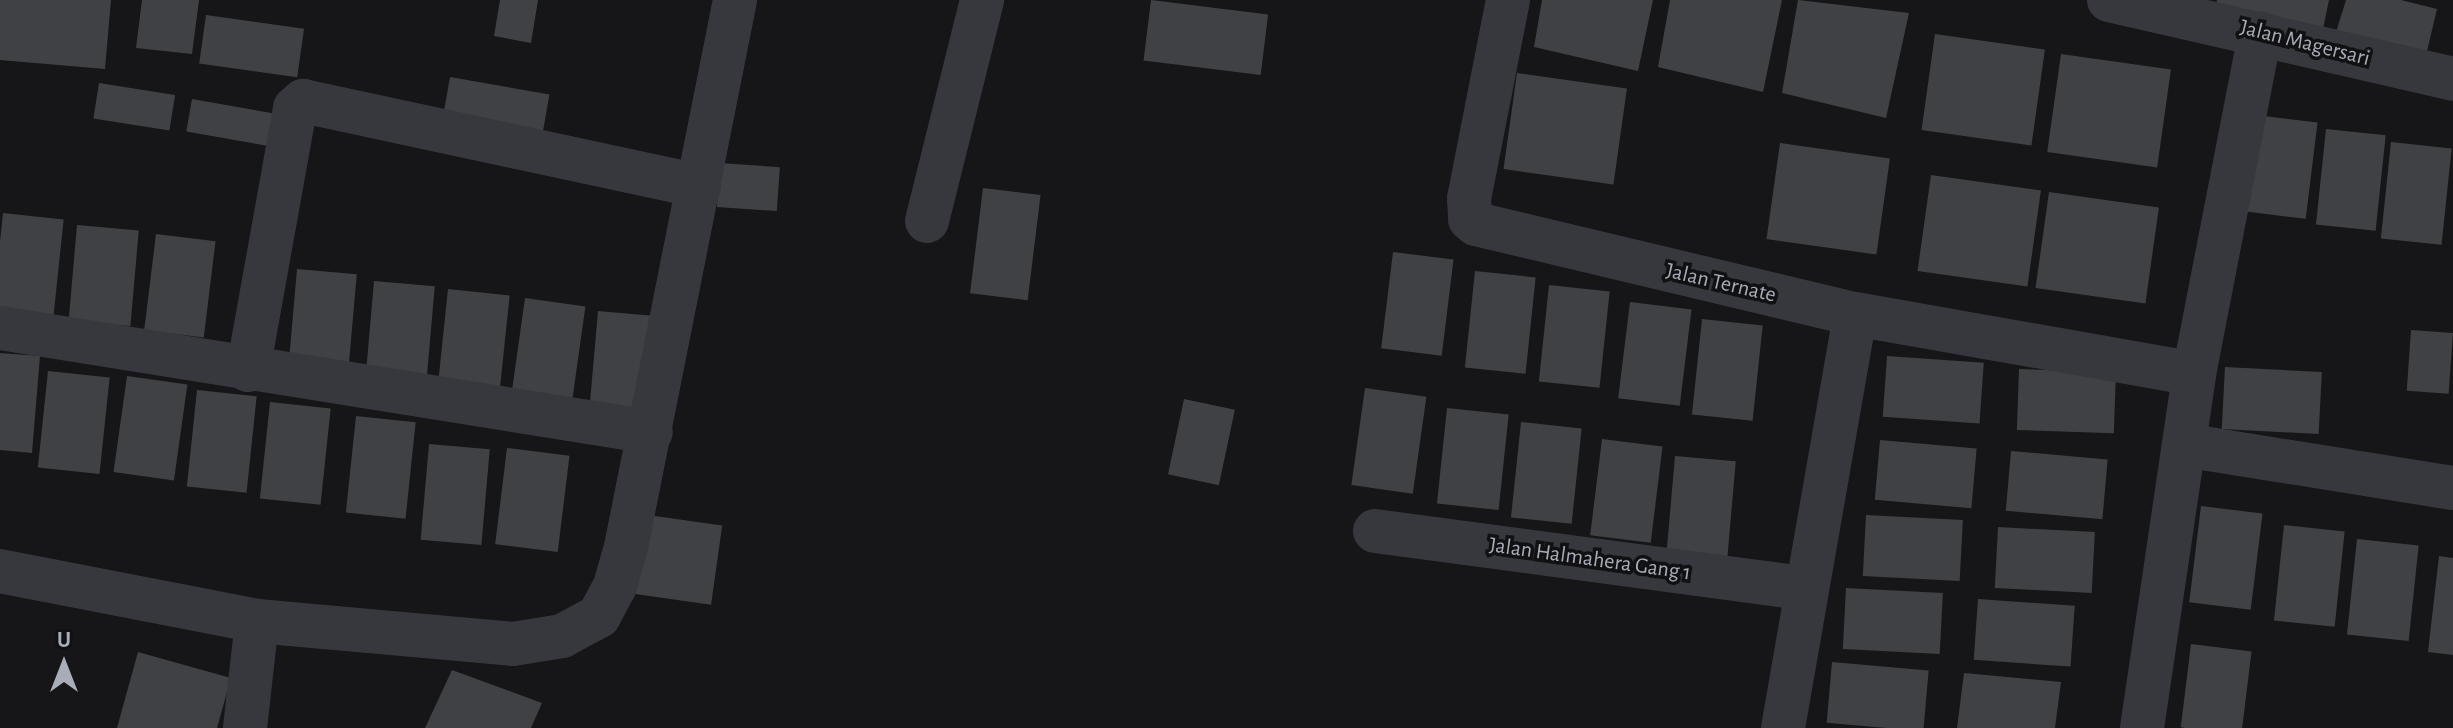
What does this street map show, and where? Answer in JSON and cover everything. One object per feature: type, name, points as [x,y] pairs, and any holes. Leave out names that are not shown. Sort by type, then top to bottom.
[{"type":"street","points":[[0,571],[257,621],[513,644],[562,636],[599,616],[615,586],[651,432],[735,0]]},
{"type":"street","points":[[927,221],[982,0]]},
{"type":"street","name":"Jalan Ternate","points":[[1508,0],[1469,198],[1470,219],[1484,227],[1855,314],[2194,374]]},
{"type":"street","name":"Jalan Magersari","points":[[2109,0],[2208,9],[2260,33],[2453,79]]},
{"type":"street","points":[[2142,728],[2194,374],[2260,33]]},
{"type":"street","points":[[248,370],[295,108],[303,101],[699,186]]},
{"type":"street","points":[[1783,728],[1804,588],[1855,314]]},
{"type":"street","points":[[0,328],[651,432]]},
{"type":"street","points":[[2184,445],[2453,488]]},
{"type":"street","name":"Jalan Halmahera Gang 1","points":[[1375,531],[1804,588]]},
{"type":"street","points":[[245,728],[257,621]]},
{"type":"building","points":[[0,0],[111,0],[105,69],[0,60]]},
{"type":"building","points":[[142,0],[199,0],[192,54],[136,48]]},
{"type":"building","points":[[500,0],[538,0],[531,43],[494,36]]},
{"type":"building","points":[[1151,0],[1268,14],[1261,75],[1144,61]]},
{"type":"building","points":[[1542,0],[1653,0],[1638,71],[1534,47]]},
{"type":"building","points":[[1670,0],[1782,0],[1763,92],[1658,67]]},
{"type":"building","points":[[1798,0],[1909,13],[1886,118],[1782,93]]},
{"type":"building","points":[[2217,0],[2329,0],[2323,29],[2215,8]]},
{"type":"building","points":[[2346,0],[2401,0],[2437,9],[2424,64],[2332,45]]},
{"type":"building","points":[[206,15],[304,29],[297,77],[199,64]]},
{"type":"building","points":[[1935,34],[2045,49],[2031,146],[1922,130]]},
{"type":"building","points":[[2061,54],[2171,69],[2157,167],[2047,152]]},
{"type":"building","points":[[1517,73],[1627,88],[1613,185],[1504,169]]},
{"type":"building","points":[[450,77],[549,95],[542,136],[443,118]]},
{"type":"building","points":[[99,83],[175,95],[169,131],[93,119]]},
{"type":"building","points":[[192,99],[280,114],[274,147],[186,131]]},
{"type":"building","points":[[2256,115],[2318,123],[2306,219],[2244,211]]},
{"type":"building","points":[[2326,129],[2386,135],[2376,231],[2316,224]]},
{"type":"building","points":[[2391,142],[2452,148],[2442,245],[2381,238]]},
{"type":"building","points":[[1780,143],[1890,158],[1876,255],[1767,239]]},
{"type":"building","points":[[720,163],[780,167],[777,211],[717,207]]},
{"type":"building","points":[[1931,175],[2041,190],[2027,287],[1918,271]]},
{"type":"building","points":[[983,188],[1041,195],[1028,300],[970,293]]},
{"type":"building","points":[[2049,192],[2159,207],[2145,304],[2036,288]]},
{"type":"building","points":[[3,213],[64,219],[53,317],[0,311]]},
{"type":"building","points":[[77,225],[139,230],[130,326],[69,321]]},
{"type":"building","points":[[156,234],[216,241],[204,338],[144,330]]},
{"type":"building","points":[[1393,252],[1454,259],[1442,356],[1381,348]]},
{"type":"building","points":[[297,269],[357,274],[348,370],[289,365]]},
{"type":"building","points":[[1475,271],[1536,277],[1526,374],[1465,367]]},
{"type":"building","points":[[374,281],[435,286],[426,382],[366,377]]},
{"type":"building","points":[[1549,285],[1610,291],[1600,388],[1539,381]]},
{"type":"building","points":[[448,289],[510,295],[500,392],[438,385]]},
{"type":"building","points":[[525,298],[585,306],[572,404],[511,395]]},
{"type":"building","points":[[1630,302],[1692,310],[1680,406],[1618,398]]},
{"type":"building","points":[[598,311],[658,316],[649,412],[590,407]]},
{"type":"building","points":[[1702,319],[1763,325],[1753,421],[1692,414]]},
{"type":"building","points":[[2411,330],[2453,333],[2449,394],[2407,391]]},
{"type":"building","points":[[0,353],[40,356],[32,453],[0,450]]},
{"type":"building","points":[[1887,356],[1984,363],[1980,424],[1883,417]]},
{"type":"building","points":[[2225,367],[2322,372],[2319,434],[2222,429]]},
{"type":"building","points":[[2019,369],[2116,372],[2114,433],[2017,430]]},
{"type":"building","points":[[48,371],[110,377],[100,474],[38,467]]},
{"type":"building","points":[[127,376],[187,384],[174,481],[114,472]]},
{"type":"building","points":[[1365,388],[1426,397],[1413,494],[1351,485]]},
{"type":"building","points":[[197,390],[257,396],[247,493],[187,486]]},
{"type":"building","points":[[1184,399],[1235,410],[1219,485],[1168,474]]},
{"type":"building","points":[[270,402],[331,408],[321,505],[260,498]]},
{"type":"building","points":[[1447,408],[1509,414],[1499,510],[1437,503]]},
{"type":"building","points":[[356,416],[416,422],[406,519],[346,512]]},
{"type":"building","points":[[1521,422],[1582,428],[1572,524],[1511,517]]},
{"type":"building","points":[[1602,439],[1663,446],[1651,543],[1590,535]]},
{"type":"building","points":[[1880,440],[1977,448],[1971,508],[1875,500]]},
{"type":"building","points":[[429,444],[490,449],[481,545],[421,540]]},
{"type":"building","points":[[507,448],[570,456],[558,552],[495,544]]},
{"type":"building","points":[[2011,451],[2108,459],[2102,519],[2006,511]]},
{"type":"building","points":[[1675,456],[1736,461],[1727,557],[1667,552]]},
{"type":"building","points":[[2201,506],[2263,514],[2251,610],[2189,602]]},
{"type":"building","points":[[641,514],[722,525],[711,605],[630,593]]},
{"type":"building","points":[[1866,515],[1963,520],[1960,581],[1863,576]]},
{"type":"building","points":[[2284,525],[2345,531],[2335,627],[2274,620]]},
{"type":"building","points":[[1998,527],[2095,532],[2092,593],[1995,588]]},
{"type":"building","points":[[2357,539],[2419,545],[2409,641],[2347,634]]},
{"type":"building","points":[[2439,556],[2453,558],[2453,655],[2428,652]]},
{"type":"building","points":[[1846,588],[1943,593],[1940,654],[1843,649]]},
{"type":"building","points":[[1978,599],[2075,606],[2071,667],[1974,660]]},
{"type":"building","points":[[2191,644],[2252,651],[2242,728],[2181,727]]},
{"type":"building","points":[[138,652],[231,678],[217,728],[117,728]]},
{"type":"building","points":[[1832,662],[1929,670],[1924,728],[1827,723]]},
{"type":"building","points":[[452,670],[542,703],[531,728],[425,728]]},
{"type":"building","points":[[1964,673],[2061,682],[2055,728],[1957,728]]}]
